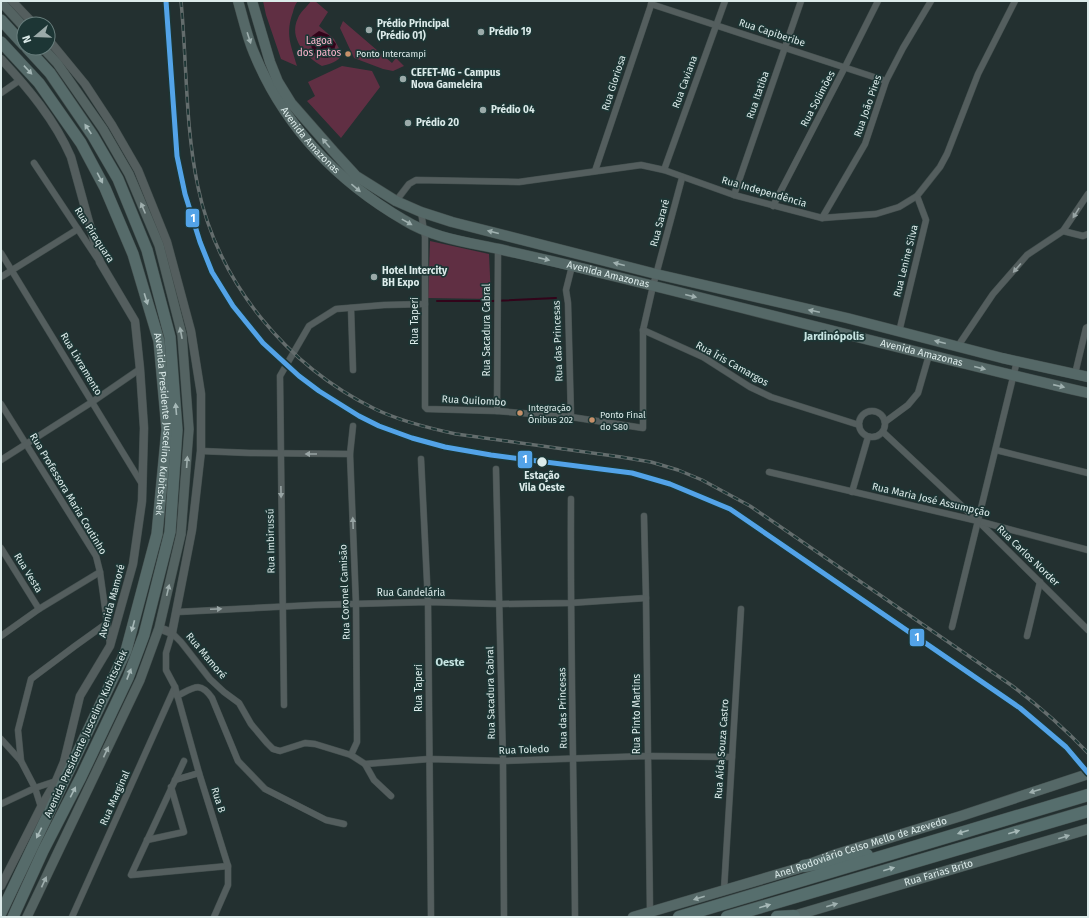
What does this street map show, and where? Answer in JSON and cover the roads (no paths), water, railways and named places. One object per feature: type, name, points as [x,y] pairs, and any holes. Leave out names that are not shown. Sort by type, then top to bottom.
[{"type":"highway","points":[[1,20],[16,36]]},
{"type":"highway","name":"Avenida Presidente Juscelino Kubitschek","points":[[1,42],[39,83],[81,143],[105,188],[133,254],[159,340],[167,429],[157,534],[126,651],[1,913]]},
{"type":"highway","name":"Avenida Presidente Juscelino Kubitschek","points":[[13,917],[128,678],[144,635],[170,532],[177,430],[170,337],[147,250],[118,180],[93,136],[50,73],[34,56]]},
{"type":"highway","name":"Anel Rodoviário Celso Mello de Azevedo","points":[[679,917],[1084,796]]},
{"type":"highway","points":[[727,917],[1088,811]]},
{"type":"highway","points":[[804,866],[853,857],[906,850]]},
{"type":"highway","points":[[777,917],[792,916]]},
{"type":"main road","name":"Avenida Amazonas","points":[[238,1],[253,52],[267,81],[296,127],[324,160],[357,189],[404,220],[425,231],[447,238],[572,266],[1013,376],[1088,393]]},
{"type":"main road","name":"Avenida Amazonas","points":[[252,1],[270,62],[278,82],[291,103],[356,176],[396,201],[421,212],[452,222],[656,274],[847,318],[1088,378]]},
{"type":"main road","points":[[1,2],[16,18]]},
{"type":"main road","points":[[28,917],[140,680],[159,628],[182,534],[189,430],[182,335],[159,246],[129,174],[103,129],[57,63],[50,56]]},
{"type":"main road","name":"Anel Rodoviário Celso Mello de Azevedo","points":[[633,917],[804,866],[837,854],[961,816],[1088,774]]},
{"type":"main road","name":"Rua Farias Brito","points":[[792,916],[1088,830]]},
{"type":"street","points":[[12,1],[26,16]]},
{"type":"street","name":"Rua Caviana","points":[[664,170],[725,1]]},
{"type":"street","name":"Rua Itatiba","points":[[734,195],[801,1]]},
{"type":"street","name":"Rua Solimões","points":[[773,206],[878,1]]},
{"type":"street","name":"Rua João Pires","points":[[822,218],[866,144],[886,81],[903,48],[931,1]]},
{"type":"street","name":"Rua Independência","points":[[396,201],[409,184],[416,180],[519,182],[641,165],[664,170],[682,178],[734,195],[822,218],[876,214],[899,207],[918,196],[948,154],[978,74],[1015,1]]},
{"type":"street","name":"Rua Capiberibe","points":[[651,3],[716,26],[886,81]]},
{"type":"street","name":"Rua Gloriosa","points":[[595,171],[651,3]]},
{"type":"street","points":[[56,49],[85,84],[112,125],[138,170],[167,242],[191,331],[201,394],[201,452],[192,530],[172,633],[159,628]]},
{"type":"street","points":[[1,59],[20,80],[58,130],[66,146],[71,157],[100,262]]},
{"type":"street","points":[[1,93],[20,80]]},
{"type":"street","name":"Rua Piraquara","points":[[34,162],[100,262],[135,321]]},
{"type":"street","name":"Rua Sararé","points":[[656,274],[682,178]]},
{"type":"street","points":[[958,346],[993,294],[1027,255],[1063,231],[1088,194]]},
{"type":"street","name":"Rua Lenine Silva","points":[[899,332],[926,220],[918,196]]},
{"type":"street","name":"Rua Taperi","points":[[421,212],[425,231],[425,407]]},
{"type":"street","points":[[1,277],[78,229]]},
{"type":"street","points":[[1063,231],[1082,236],[1088,234]]},
{"type":"street","name":"Rua Sacadura Cabral","points":[[497,411],[498,249]]},
{"type":"street","name":"Rua Livramento","points":[[1,252],[143,486]]},
{"type":"street","name":"Rua das Princesas","points":[[571,417],[568,303],[566,290],[572,266]]},
{"type":"street","points":[[643,330],[656,274]]},
{"type":"street","points":[[353,370],[351,308],[384,305],[425,304]]},
{"type":"street","name":"Rua Imbirussú","points":[[284,705],[280,376],[309,326],[336,309],[351,308]]},
{"type":"street","name":"Avenida Mamoré","points":[[1,886],[41,807],[56,781],[64,762],[80,696],[110,646],[133,564],[142,501],[144,428],[135,321]]},
{"type":"street","points":[[1075,374],[1086,328],[1088,327]]},
{"type":"street","name":"Rua Quilombo","points":[[425,407],[427,409],[497,411],[571,417],[643,428],[643,330]]},
{"type":"street","name":"Rua Íris Camargos","points":[[643,330],[703,357],[750,387],[859,424]]},
{"type":"street","points":[[885,422],[908,405],[918,393],[929,355]]},
{"type":"street","points":[[952,627],[996,450],[1016,361]]},
{"type":"street","points":[[1,460],[92,402],[140,369]]},
{"type":"street","name":"Rua Professora Maria Coutinho","points":[[1,404],[96,556],[100,572],[110,646]]},
{"type":"street","points":[[873,411],[881,414],[885,422],[883,432],[877,436],[868,437],[863,433],[859,424],[865,414],[873,411]]},
{"type":"street","name":"Rua Coronel Camisão","points":[[351,755],[357,742],[356,604],[350,454],[354,426]]},
{"type":"street","name":"Rua Carlos Norder","points":[[883,432],[978,521],[1088,630]]},
{"type":"street","points":[[852,492],[868,437]]},
{"type":"street","points":[[996,450],[1088,473]]},
{"type":"street","points":[[201,452],[350,454]]},
{"type":"street","name":"Rua Taperi","points":[[421,459],[428,602],[431,917]]},
{"type":"street","name":"Rua Sacadura Cabral","points":[[496,469],[503,761],[504,917]]},
{"type":"street","name":"Rua Maria José Assumpção","points":[[769,472],[978,521],[1088,550]]},
{"type":"street","name":"Rua das Princesas","points":[[571,499],[570,603],[574,758],[574,917]]},
{"type":"street","name":"Rua Pinto Martins","points":[[644,516],[650,912]]},
{"type":"street","name":"Rua Vesta","points":[[1,548],[39,609]]},
{"type":"street","points":[[1,636],[39,609],[100,572]]},
{"type":"street","points":[[1027,636],[1040,582]]},
{"type":"street","name":"Rua Candelária","points":[[177,612],[283,606],[428,602],[500,604],[570,603],[646,598]]},
{"type":"street","name":"Rua Aída Souza Castro","points":[[724,890],[741,609]]},
{"type":"street","points":[[21,761],[18,730],[31,679],[107,623]]},
{"type":"street","name":"Rua Mamoré","points":[[172,633],[181,642],[210,679],[239,703],[251,724],[273,749],[280,751],[305,743],[315,744],[351,755],[365,764],[374,780],[391,796]]},
{"type":"street","name":"Rua B","points":[[172,633],[166,653],[166,670],[175,687],[199,773],[228,866],[228,885],[214,917]]},
{"type":"street","name":"Rua Marginal","points":[[72,917],[175,687]]},
{"type":"street","points":[[177,696],[194,688],[200,687],[206,690],[212,698],[238,761],[265,789],[326,820],[344,824]]},
{"type":"street","points":[[1,739],[21,761],[35,788],[41,807]]},
{"type":"street","name":"Rua Toledo","points":[[365,764],[429,759],[503,761],[647,756],[732,757]]},
{"type":"street","points":[[184,761],[131,875],[228,866]]},
{"type":"street","points":[[175,780],[199,773]]},
{"type":"street","points":[[1,804],[35,788],[56,781]]},
{"type":"street","points":[[147,840],[184,832],[171,787]]},
{"type":"waterway","points":[[437,301],[492,301],[556,298]]},
{"type":"railway","points":[[181,1],[188,118],[198,187],[208,222],[222,256],[240,288],[261,318],[286,345],[313,370],[343,391],[375,409],[414,424],[456,434],[651,462],[678,470],[702,480],[750,506],[1011,685],[1051,718],[1088,753]]},
{"type":"place","name":"Prédio Principal (Prédio 01)","points":[[369,30]]},
{"type":"place","name":"Prédio 19","points":[[481,32]]},
{"type":"place","name":"Ponto Intercampi","points":[[348,54]]},
{"type":"place","name":"CEFET-MG - Campus Nova Gameleira","points":[[403,79]]},
{"type":"place","name":"Prédio 04","points":[[483,110]]},
{"type":"place","name":"Prédio 20","points":[[408,123]]},
{"type":"place","name":"Hotel Intercity BH Expo","points":[[374,277]]},
{"type":"place","name":"Integração Ônibus 202","points":[[520,413]]},
{"type":"place","name":"Ponto Final do S80","points":[[592,420]]},
{"type":"place","name":"Estação Vila Oeste","points":[[542,462]]},
{"type":"district","name":"Jardinópolis","points":[[834,336]]},
{"type":"district","name":"Oeste","points":[[450,662]]},
{"type":"park label","name":"Lagoa dos patos","points":[[319,46]]}]
